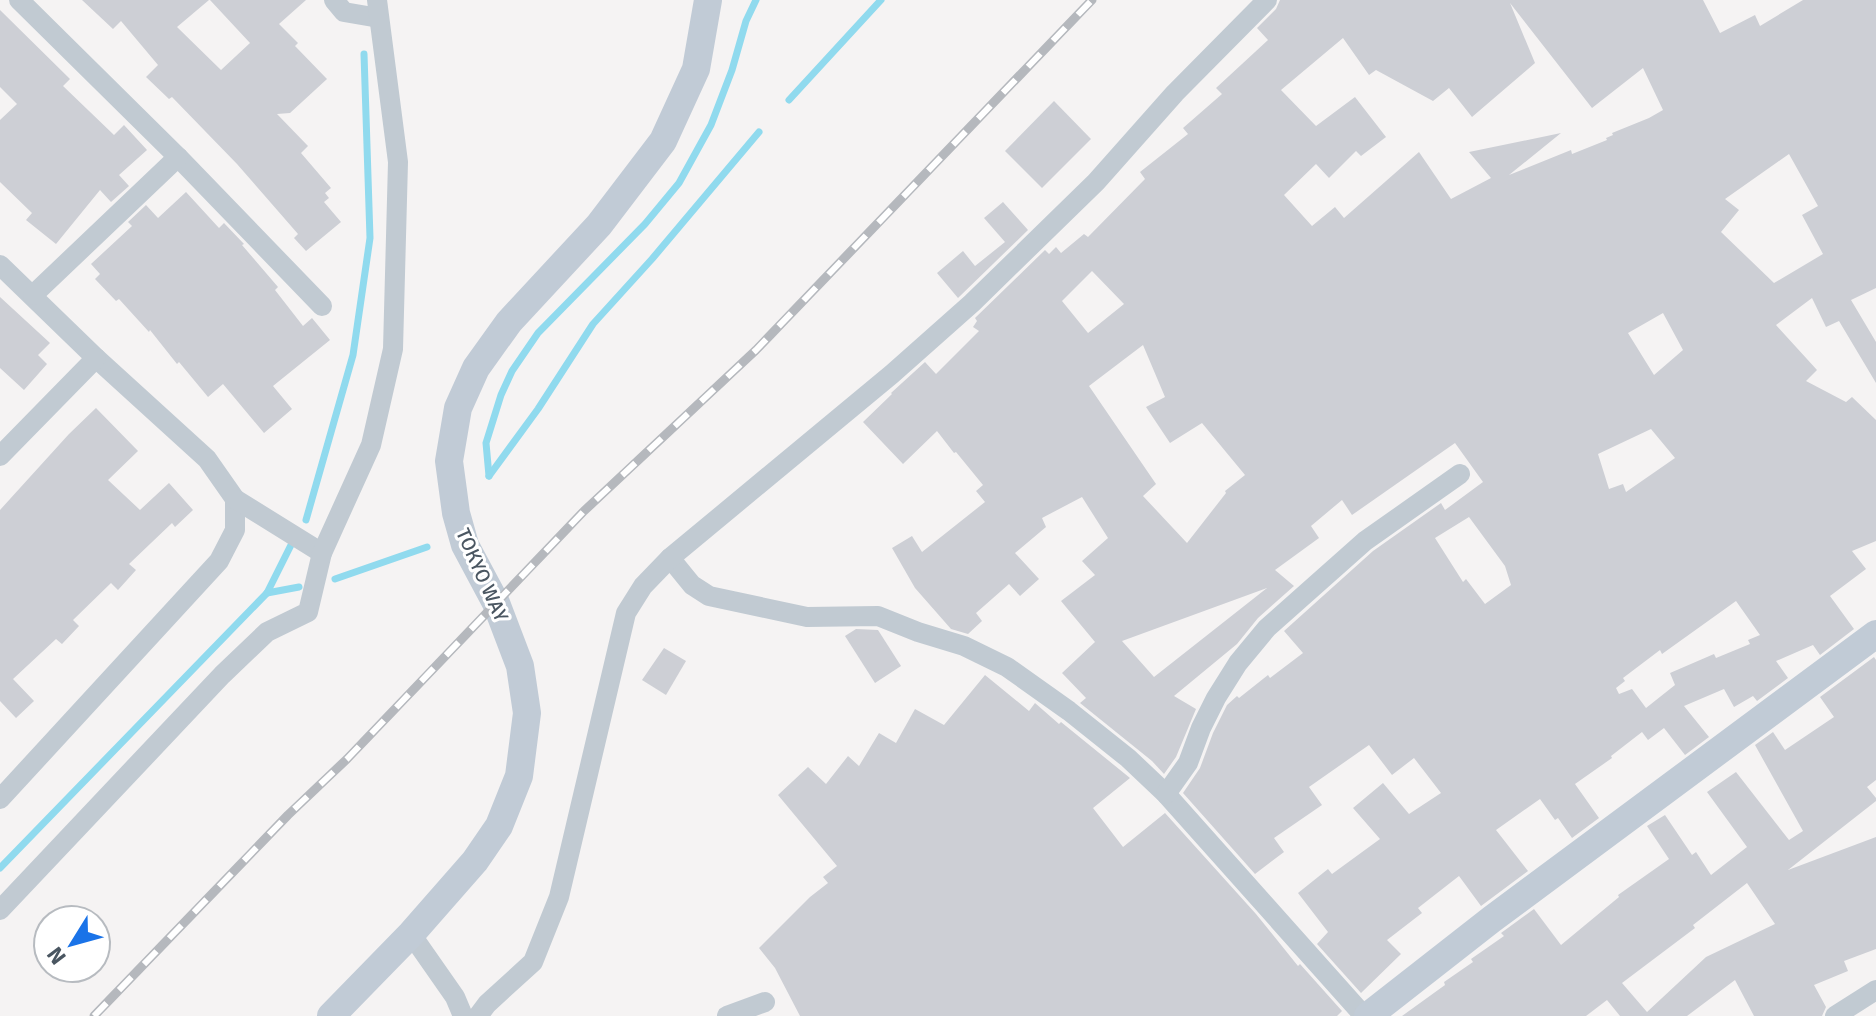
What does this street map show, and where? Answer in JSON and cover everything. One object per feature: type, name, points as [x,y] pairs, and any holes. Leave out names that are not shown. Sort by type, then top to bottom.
[{"type":"main road","name":"TOKYO WAY","points":[[331,1016],[411,934],[475,861],[499,826],[519,776],[527,713],[520,666],[496,603],[465,545],[456,513],[449,461],[458,408],[476,368],[509,322],[599,225],[663,141],[696,69],[708,0]]},
{"type":"main road","points":[[1366,1016],[1876,634]]},
{"type":"street","points":[[19,0],[178,157],[322,306]]},
{"type":"street","points":[[0,910],[222,675],[267,632],[308,612],[322,553],[371,445],[393,349],[398,162],[378,9],[344,12],[334,0]]},
{"type":"street","points":[[478,1016],[533,962],[559,897],[626,613],[643,586],[670,558],[892,374],[972,303],[1096,182],[1175,93],[1267,0]]},
{"type":"street","points":[[33,295],[178,157]]},
{"type":"street","points":[[0,265],[207,459],[235,499],[322,553]]},
{"type":"street","points":[[0,456],[96,358]]},
{"type":"street","points":[[1166,794],[1188,763],[1216,698],[1238,663],[1267,628],[1365,541],[1460,474]]},
{"type":"street","points":[[0,799],[219,561],[235,530],[235,499]]},
{"type":"street","points":[[670,558],[692,585],[709,596],[807,617],[878,616],[964,646],[1007,667],[1128,758],[1166,794],[1366,1016]]},
{"type":"street","points":[[411,934],[455,997],[463,1016]]},
{"type":"street","points":[[1835,1016],[1876,990]]},
{"type":"street","points":[[727,1016],[765,1002]]},
{"type":"building","points":[[82,0],[209,0],[177,27],[221,70],[250,43],[210,0],[306,0],[279,24],[298,43],[295,46],[327,79],[290,113],[277,114],[308,146],[301,153],[331,188],[325,193],[329,198],[324,202],[341,222],[306,251],[294,238],[298,234],[237,164],[172,97],[169,99],[146,77],[158,65],[121,21],[113,29]]},
{"type":"building","points":[[1280,0],[1703,0],[1720,33],[1755,15],[1760,26],[1803,0],[1876,0],[1876,288],[1851,300],[1876,342],[1876,383],[1839,321],[1826,327],[1812,298],[1776,325],[1817,370],[1806,381],[1846,402],[1852,397],[1876,420],[1876,541],[1852,551],[1866,569],[1830,596],[1854,629],[1820,655],[1813,645],[1776,661],[1788,678],[1757,701],[1753,696],[1734,707],[1724,689],[1684,706],[1709,737],[1685,755],[1664,728],[1648,740],[1642,732],[1575,784],[1599,818],[1572,838],[1540,799],[1496,830],[1528,871],[1481,906],[1459,876],[1418,908],[1422,913],[1387,940],[1401,954],[1361,993],[1317,944],[1328,932],[1298,893],[1328,869],[1332,874],[1380,839],[1353,808],[1383,783],[1409,814],[1441,793],[1414,758],[1392,775],[1369,745],[1309,787],[1322,805],[1274,838],[1284,852],[1255,874],[1183,793],[1200,768],[1227,705],[1303,653],[1284,631],[1373,551],[1441,503],[1445,510],[1483,482],[1455,443],[1352,515],[1342,500],[1311,526],[1319,538],[1275,570],[1294,586],[1258,618],[1237,644],[1174,696],[1196,709],[1176,757],[1164,774],[1080,703],[1086,698],[1062,673],[1095,642],[1061,601],[1095,575],[1082,561],[1108,538],[1082,497],[1042,518],[1046,527],[1015,553],[1039,579],[1020,596],[1009,584],[976,613],[982,621],[968,634],[951,629],[915,588],[892,548],[912,536],[922,552],[985,502],[976,491],[983,485],[937,431],[903,464],[863,422],[925,362],[936,374],[979,331],[973,327],[977,321],[975,318],[1045,250],[1049,254],[1056,247],[1061,253],[1084,234],[1088,237],[1145,179],[1140,172],[1188,134],[1183,128],[1222,94],[1216,88],[1268,40],[1257,28],[1276,9]],"holes":[[[1510,3],[1592,108],[1643,68],[1663,110],[1612,133],[1607,140],[1572,154],[1571,150],[1509,175],[1561,133],[1469,152],[1491,178],[1451,199],[1419,152],[1344,218],[1335,207],[1312,226],[1284,195],[1316,164],[1329,178],[1356,151],[1361,156],[1386,137],[1355,97],[1316,126],[1281,90],[1343,38],[1369,75],[1376,70],[1433,101],[1449,88],[1472,117],[1535,63]],[[1789,154],[1818,206],[1802,215],[1823,254],[1774,283],[1721,232],[1739,210],[1725,199]],[[1092,271],[1124,304],[1088,333],[1062,301]],[[1663,313],[1683,350],[1654,375],[1628,333]],[[1143,345],[1165,397],[1146,407],[1170,443],[1202,423],[1245,475],[1225,491],[1187,543],[1143,496],[1156,484],[1089,386]],[[1651,429],[1675,458],[1626,492],[1623,484],[1609,489],[1598,454]],[[1469,517],[1505,566],[1511,585],[1485,604],[1466,579],[1463,582],[1435,538]],[[1267,588],[1154,677],[1122,641]],[[1736,601],[1760,635],[1748,640],[1750,644],[1716,658],[1714,654],[1670,673],[1675,685],[1646,708],[1632,689],[1619,694],[1616,688],[1625,681],[1623,678]]]},
{"type":"building","points":[[0,10],[70,79],[63,86],[114,135],[124,125],[147,150],[119,175],[129,186],[111,202],[100,190],[56,244],[26,220],[32,213],[0,182],[0,120],[17,104],[0,87]]},
{"type":"building","points":[[1054,101],[1091,139],[1042,188],[1005,151]]},
{"type":"building","points":[[186,192],[219,228],[224,223],[244,244],[278,287],[275,290],[303,326],[312,318],[330,340],[273,386],[292,409],[264,433],[223,384],[208,397],[150,330],[95,279],[100,274],[91,264],[132,226],[128,222],[146,205],[158,218]]},
{"type":"building","points":[[1003,202],[1028,230],[958,298],[937,273],[963,251],[975,266],[1005,242],[984,218]]},
{"type":"building","points":[[0,297],[50,343],[38,355],[47,364],[24,390],[0,368]]},
{"type":"building","points":[[96,408],[138,451],[108,480],[140,510],[169,483],[193,510],[175,527],[172,523],[129,564],[136,570],[118,590],[111,583],[73,620],[79,626],[62,644],[56,639],[13,679],[34,701],[16,718],[0,701],[0,510]]},
{"type":"building","points":[[856,629],[878,630],[901,666],[875,683],[845,636]]},
{"type":"building","points":[[664,648],[686,661],[666,695],[642,680]]},
{"type":"building","points":[[1874,657],[1876,780],[1867,787],[1876,801],[1788,870],[1876,837],[1876,949],[1844,961],[1848,971],[1814,985],[1826,1007],[1822,1016],[1754,1016],[1735,980],[1687,1016],[1620,1016],[1607,1000],[1586,1016],[1402,1016],[1445,985],[1444,982],[1473,962],[1471,959],[1504,936],[1501,933],[1534,909],[1561,945],[1618,895],[1669,859],[1647,826],[1665,815],[1692,855],[1696,852],[1711,875],[1747,847],[1707,792],[1736,772],[1789,840],[1803,831],[1755,745],[1773,732],[1785,750],[1834,717],[1820,697]],"holes":[[[1747,883],[1775,924],[1706,957],[1647,1012],[1622,983],[1695,928],[1693,925]]]},
{"type":"building","points":[[985,675],[1029,711],[1035,703],[1130,778],[1093,808],[1123,847],[1165,813],[1256,914],[1298,966],[1300,964],[1342,1011],[1337,1016],[800,1016],[775,968],[759,948],[828,883],[823,877],[837,866],[778,795],[808,767],[826,784],[848,756],[859,766],[879,733],[896,743],[915,709],[944,725]]},
{"type":"waterway","points":[[489,476],[486,443],[512,371],[538,333],[645,224],[679,183],[711,125],[756,0]]},
{"type":"waterway","points":[[789,100],[881,0]]},
{"type":"waterway","points":[[306,520],[353,355],[370,238],[364,54]]},
{"type":"waterway","points":[[489,476],[538,409],[593,324],[759,132]]},
{"type":"waterway","points":[[0,868],[267,593],[291,545]]},
{"type":"waterway","points":[[335,579],[427,547]]},
{"type":"waterway","points":[[267,593],[299,587]]},
{"type":"railway","points":[[94,1016],[288,815],[347,759],[584,511],[756,350],[1092,0]]}]
